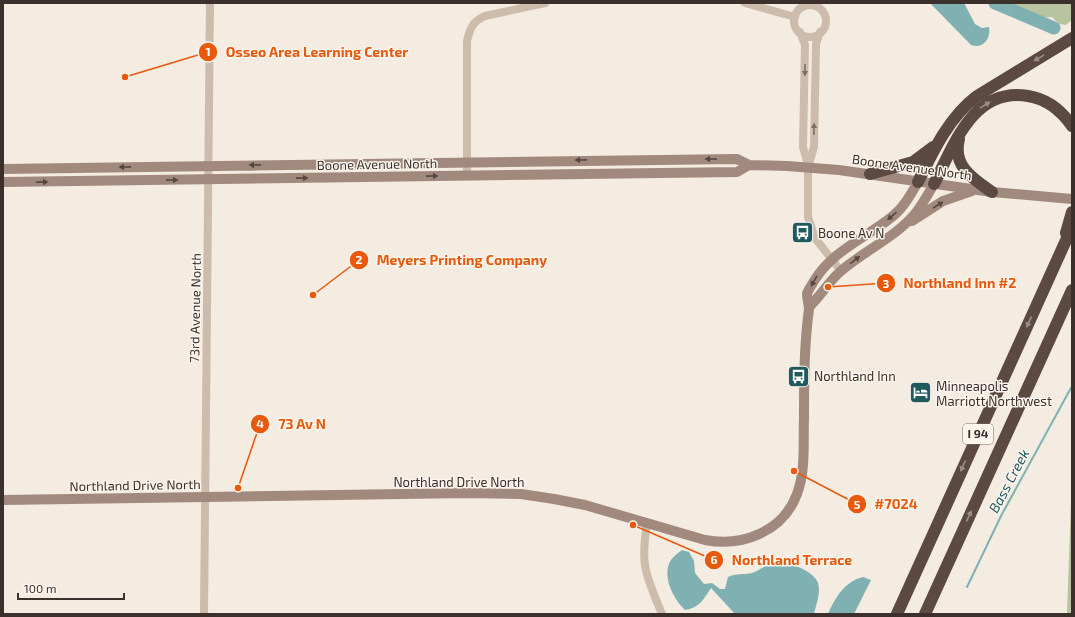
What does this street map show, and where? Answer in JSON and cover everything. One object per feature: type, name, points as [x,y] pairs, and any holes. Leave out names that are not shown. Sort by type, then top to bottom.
[{"type":"highway","points":[[918,182],[955,116],[968,102],[1072,38]]},
{"type":"highway","points":[[934,184],[964,126],[975,112],[988,103],[1002,97],[1022,95],[1036,97],[1060,111],[1072,126]]},
{"type":"highway","points":[[964,126],[958,143],[958,155],[961,164],[969,176],[992,192]]},
{"type":"highway","points":[[870,174],[913,162],[927,152],[942,138]]},
{"type":"highway","points":[[1045,287],[1072,212]]},
{"type":"highway","name":"I 94","points":[[897,614],[1072,227]]},
{"type":"highway","name":"I 94","points":[[924,614],[1072,290]]},
{"type":"highway","points":[[932,614],[953,552]]},
{"type":"highway","points":[[893,614],[912,581]]},
{"type":"street","name":"73rd Avenue North","points":[[204,614],[210,3]]},
{"type":"street","points":[[467,175],[467,41],[470,29],[476,20],[485,16],[545,3]]},
{"type":"street","points":[[745,3],[795,17]]},
{"type":"street","points":[[808,167],[814,147],[816,44],[826,21],[824,14],[818,7],[811,5],[804,6],[798,11],[795,17],[796,27],[800,32],[805,45],[803,146],[808,167],[808,208],[810,224],[815,238],[841,272]]},
{"type":"street","points":[[800,32],[811,36],[820,32]]},
{"type":"street","name":"Boone Avenue North","points":[[3,169],[737,159],[749,165],[808,167],[870,174],[974,190],[1057,199],[1072,199]]},
{"type":"street","name":"Boone Avenue North","points":[[3,182],[737,172],[749,165]]},
{"type":"street","name":"Northland Drive North","points":[[3,500],[468,493],[521,494],[585,505],[705,540],[725,542],[749,539],[763,532],[779,520],[797,495],[802,476],[805,337],[809,308],[807,294],[820,271],[831,260],[894,215],[906,201],[918,182]]},
{"type":"street","points":[[905,224],[921,207],[934,184]]},
{"type":"street","points":[[809,308],[818,299],[830,281],[855,259],[905,224],[943,202],[974,190]]},
{"type":"street","points":[[647,524],[643,549],[643,565],[646,577],[662,614]]},
{"type":"green space","points":[[1011,3],[1072,3],[1072,20],[1066,25],[1059,24],[1052,17],[1039,18]]},
{"type":"green space","points":[[1072,496],[1072,614],[1067,614],[1071,499]]},
{"type":"water","points":[[930,3],[964,3],[975,24],[982,28],[989,27],[989,35],[985,42],[979,46],[971,45]]},
{"type":"water","points":[[682,550],[689,552],[694,561],[695,573],[704,584],[712,583],[720,589],[725,589],[728,577],[752,573],[772,564],[786,563],[800,567],[811,574],[818,583],[819,595],[814,614],[735,614],[711,588],[698,605],[685,610],[677,601],[667,576],[670,562],[674,556]]},
{"type":"water","points":[[863,577],[871,580],[854,614],[828,614],[841,591],[851,582]]},
{"type":"waterway","points":[[995,3],[1054,28]]},
{"type":"waterway","name":"Bass Creek","points":[[967,587],[1001,516],[1072,386]]},
{"type":"place","name":"Osseo Area Learning Center","points":[[125,77]]},
{"type":"place","name":"Boone Av N","points":[[803,233]]},
{"type":"place","name":"Northland Inn #2","points":[[828,287]]},
{"type":"place","name":"Meyers Printing Company","points":[[313,295]]},
{"type":"place","name":"Northland Inn","points":[[798,376]]},
{"type":"place","name":"Minneapolis Marriott Northwest","points":[[921,393]]},
{"type":"place","name":"#7024","points":[[794,471]]},
{"type":"place","name":"73 Av N","points":[[238,488]]},
{"type":"place","name":"Northland Terrace","points":[[633,525]]}]
